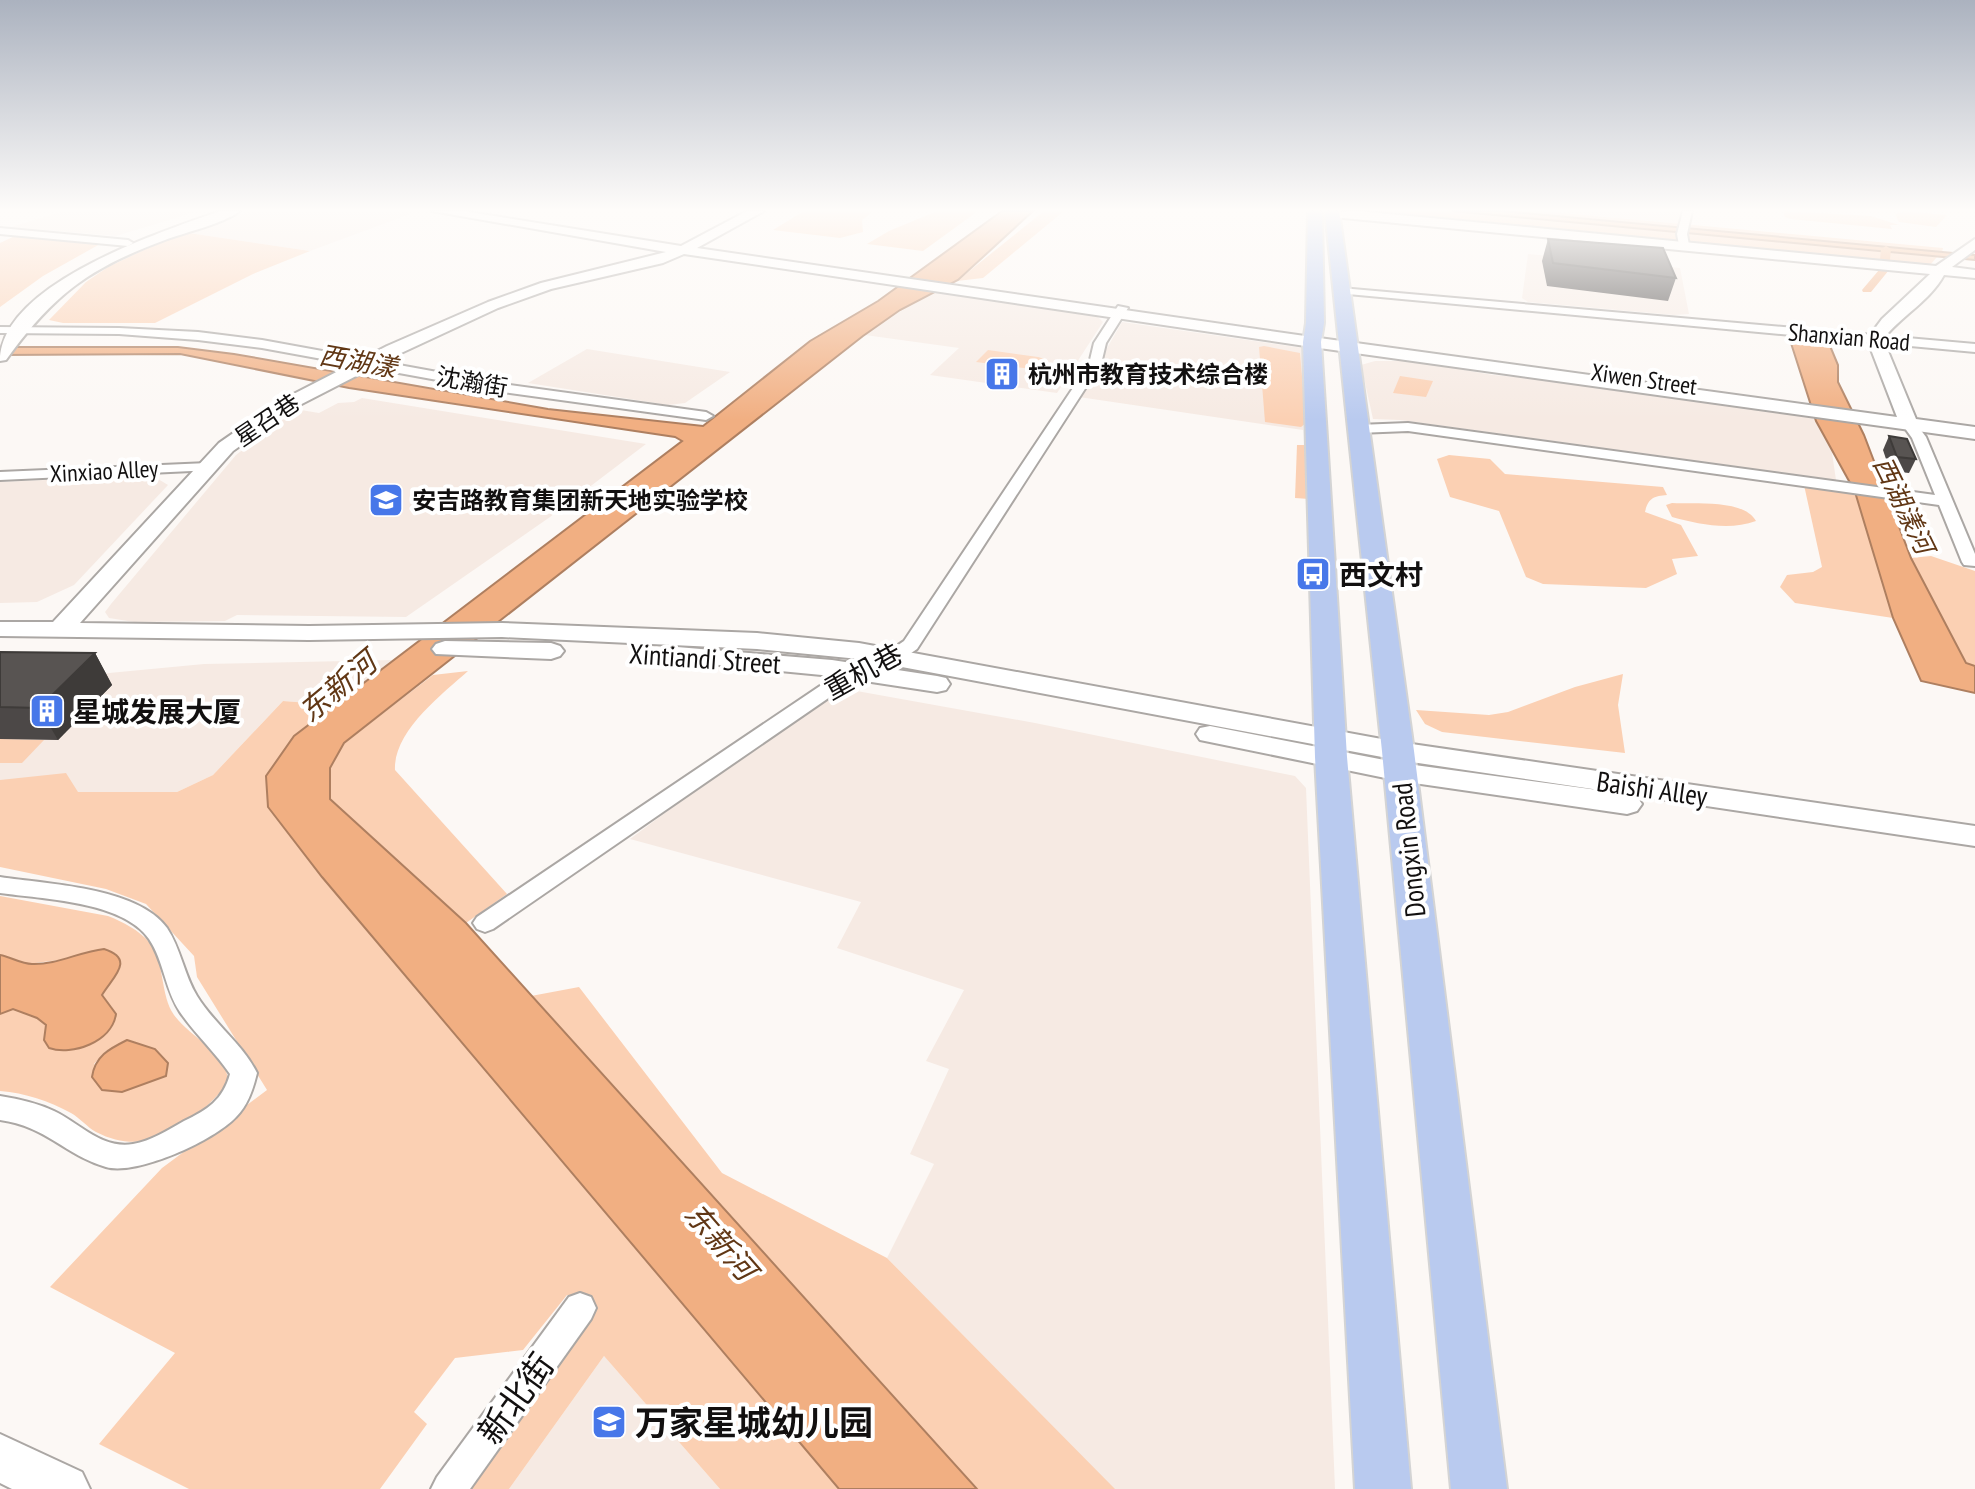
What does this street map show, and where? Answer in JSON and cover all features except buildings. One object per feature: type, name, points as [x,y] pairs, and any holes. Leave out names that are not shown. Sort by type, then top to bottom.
[{"type":"main road","points":[[5,337],[58,280]]},
{"type":"main road","points":[[5,337],[74,280]]},
{"type":"main road","name":"星召巷","points":[[59,631],[226,447],[251,428],[322,384],[358,367],[493,305],[546,286],[572,280]]},
{"type":"main road","name":"Xiwen Street","points":[[913,280],[1854,412],[1975,433]]},
{"type":"main road","name":"Dongxin Road","points":[[1329,280],[1330,747],[1383,1489]]},
{"type":"main road","name":"Dongxin Road","points":[[1339,280],[1341,291],[1330,341],[1358,429],[1399,761],[1479,1489]]},
{"type":"main road","points":[[1907,420],[1875,339],[1888,322],[1934,280]]},
{"type":"main road","name":"Xiwen Street","points":[[1907,420],[1975,424]]},
{"type":"main road","name":"Xintiandi Street","points":[[0,629],[309,633],[475,650],[648,653],[868,673],[1330,747]]},
{"type":"main road","name":"Xintiandi Street","points":[[0,647],[400,640],[502,630],[757,641],[897,658],[1330,747]]},
{"type":"main road","name":"Baishi Alley","points":[[1330,747],[1399,761],[1975,853]]},
{"type":"main road","name":"Baishi Alley","points":[[1399,761],[1975,836]]},
{"type":"main road","points":[[0,1458],[65,1489]]},
{"type":"street","name":"Shanxian Road","points":[[1341,291],[1975,348]]},
{"type":"street","name":"重机巷","points":[[485,923],[836,684],[868,673],[897,658],[911,645],[1095,364],[1100,343],[1120,311]]},
{"type":"street","name":"沈瀚街","points":[[5,337],[119,331],[198,336],[358,367],[706,416]]},
{"type":"street","points":[[1907,420],[1919,437],[1970,562]]},
{"type":"street","points":[[1358,429],[1408,427],[1945,501]]},
{"type":"street","name":"Xinxiao Alley","points":[[0,476],[208,467]]},
{"type":"street","points":[[0,885],[105,900],[154,927],[164,943],[177,983],[190,1007],[215,1032],[244,1073],[236,1101],[218,1117],[152,1151],[129,1158],[105,1155],[46,1120],[0,1108]]},
{"type":"street","name":"新北街","points":[[449,1489],[580,1308]]},
{"type":"shaded area","points":[[0,280],[37,280],[0,307]]},
{"type":"shaded area","points":[[240,280],[155,323],[63,323],[49,320],[86,282]]},
{"type":"shaded area","points":[[1524,280],[1682,280],[1689,314],[1528,302],[1522,298]]},
{"type":"shaded area","points":[[938,292],[1097,316],[1103,322],[1057,393],[930,375],[959,348],[865,335],[900,310]]},
{"type":"shaded area","points":[[1122,322],[1303,348],[1303,430],[1079,397]]},
{"type":"shaded area","points":[[1259,347],[1300,353],[1306,423],[1301,427],[1265,422]]},
{"type":"shaded area","points":[[587,349],[730,372],[685,403],[668,405],[528,383]]},
{"type":"shaded area","points":[[988,350],[1045,359],[1039,370],[976,362]]},
{"type":"shaded area","points":[[1375,361],[1413,361],[1493,375],[1568,382],[1827,419],[1836,480],[1400,420],[1373,419],[1361,365]]},
{"type":"shaded area","points":[[1400,376],[1433,381],[1426,397],[1393,393]]},
{"type":"shaded area","name":"安吉路教育集团新天地实验学校","points":[[362,398],[646,444],[550,517],[406,617],[237,615],[225,621],[134,622],[109,618],[105,612],[111,604],[236,455],[295,409],[319,413],[338,403]]},
{"type":"shaded area","points":[[1297,445],[1307,445],[1309,499],[1295,498]]},
{"type":"shaded area","points":[[1449,455],[1490,459],[1505,474],[1663,487],[1667,495],[1652,499],[1645,512],[1681,525],[1698,556],[1672,559],[1677,574],[1646,588],[1543,584],[1526,577],[1499,511],[1450,497],[1437,459]]},
{"type":"shaded area","points":[[115,477],[158,479],[168,485],[74,585],[37,602],[0,603],[0,482]]},
{"type":"shaded area","points":[[1804,485],[1855,492],[1893,618],[1795,603],[1780,587],[1787,575],[1813,572],[1822,567]]},
{"type":"shaded area","points":[[1666,505],[1730,506],[1750,514],[1756,521],[1735,526],[1692,522],[1672,517]]},
{"type":"shaded area","points":[[1931,556],[1975,571],[1975,666],[1966,663],[1911,558]]},
{"type":"shaded area","points":[[392,660],[334,705],[283,701],[213,775],[177,792],[0,795],[0,678],[67,677],[204,664]]},
{"type":"shaded area","points":[[468,671],[410,728],[396,756],[395,770],[507,894],[466,923],[329,799],[330,768],[344,743],[433,675]]},
{"type":"shaded area","points":[[1623,674],[1618,705],[1625,753],[1442,732],[1425,724],[1416,710],[1489,715],[1508,712],[1575,687]]},
{"type":"shaded area","points":[[840,688],[1035,723],[1295,776],[1306,788],[1335,1489],[1114,1489],[887,1258],[934,1164],[910,1154],[949,1069],[926,1061],[964,990],[837,948],[861,902],[630,839],[830,690]]},
{"type":"shaded area","points":[[283,701],[334,705],[294,736],[266,776],[322,877],[839,1489],[720,1489],[604,1356],[509,1489],[468,1489],[597,1310],[567,1295],[523,1350],[455,1358],[414,1412],[427,1424],[380,1489],[189,1489],[99,1444],[175,1353],[50,1287],[162,1168],[267,1090],[197,977],[194,956],[146,904],[106,889],[0,867],[0,780],[66,773],[78,792],[177,792],[213,775]]},
{"type":"shaded area","points":[[0,739],[44,740],[22,763],[0,763]]},
{"type":"shaded area","points":[[0,896],[108,916],[125,924],[150,943],[158,959],[166,998],[174,1015],[221,1061],[229,1082],[186,1123],[170,1133],[135,1142],[116,1140],[96,1132],[71,1113],[45,1101],[0,1091],[0,1014],[13,1009],[37,1018],[46,1025],[45,1032],[112,1007],[104,1002],[102,994],[119,964],[115,953],[27,964],[0,955]],"holes":[[[127,1040],[142,1083],[122,1092],[94,1064],[106,1051]]]},
{"type":"shaded area","points":[[579,987],[722,1173],[887,1258],[1115,1489],[977,1489],[531,996]]},
{"type":"shaded area","name":"万家星城幼儿园","points":[[604,1356],[720,1489],[509,1489]]},
{"type":"water","name":"东新河","points":[[906,280],[957,280],[900,310],[863,336],[344,743],[330,768],[330,799],[466,923],[977,1489],[839,1489],[322,877],[268,807],[266,776],[294,736],[682,441],[675,437],[349,388],[180,354],[0,355],[0,347],[178,347],[548,409],[703,426],[810,341]]},
{"type":"water","points":[[1789,337],[1828,341],[1838,365],[1838,382],[1864,435],[1911,558],[1966,663],[1975,666],[1975,693],[1921,681],[1893,618],[1855,492],[1816,421]]},
{"type":"water","points":[[104,949],[114,953],[120,963],[102,995],[116,1014],[113,1024],[99,1039],[69,1050],[49,1048],[44,1040],[46,1025],[37,1018],[13,1009],[0,1014],[0,955],[24,963],[41,964]]},
{"type":"water","points":[[127,1040],[155,1049],[168,1063],[166,1076],[122,1092],[102,1090],[92,1077],[96,1064],[109,1050]]},
{"type":"waterway","name":"西湖漾河","points":[[1867,290],[1875,280]]},
{"type":"place","name":"杭州市教育技术综合楼","points":[[1002,374]]},
{"type":"place","name":"安吉路教育集团新天地实验学校","points":[[386,500]]},
{"type":"place","name":"西文村","points":[[1313,574]]},
{"type":"place","name":"星城发展大厦","points":[[47,711]]},
{"type":"place","name":"万家星城幼儿园","points":[[609,1422]]},
{"type":"water label","name":"西湖漾","points":[[358,361]]}]
